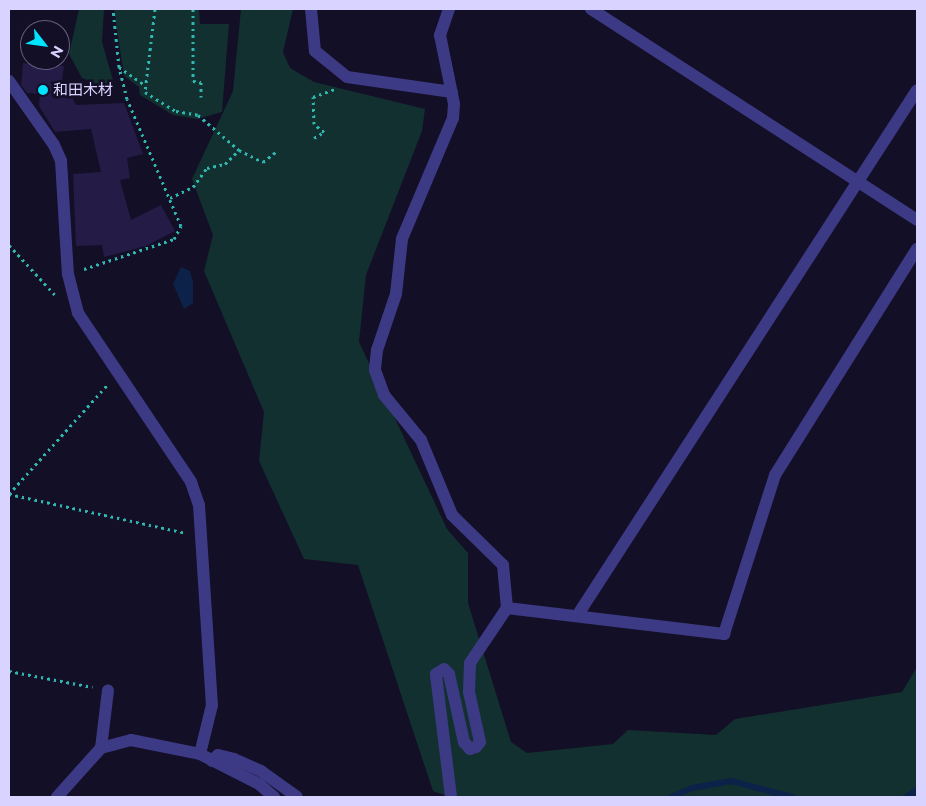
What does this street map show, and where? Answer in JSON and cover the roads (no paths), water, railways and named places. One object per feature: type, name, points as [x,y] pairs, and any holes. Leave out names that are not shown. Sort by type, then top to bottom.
[{"type":"street","points":[[311,9],[315,51],[348,77],[452,92]]},
{"type":"street","points":[[449,9],[440,35],[452,92],[453,118],[402,239],[396,294],[377,350],[375,370],[384,395],[421,440],[452,515],[503,565],[507,608],[470,664],[469,692],[480,742],[476,747],[470,748],[464,742],[449,674],[444,669],[436,674],[451,797]]},
{"type":"street","points":[[591,9],[917,220]]},
{"type":"street","points":[[9,81],[54,145],[61,161],[68,274],[78,313],[191,482],[199,505],[212,705],[200,754]]},
{"type":"street","points":[[577,616],[917,90]]},
{"type":"street","points":[[507,608],[577,616],[583,620],[724,634],[775,475],[917,249]]},
{"type":"street","points":[[101,748],[108,690]]},
{"type":"street","points":[[57,797],[101,748],[131,740],[200,754],[259,784],[274,797]]},
{"type":"street","points":[[212,760],[218,755],[234,759],[262,771],[298,797]]},
{"type":"water","points":[[181,267],[190,271],[193,282],[193,303],[184,309],[173,284]]},
{"type":"waterway","points":[[671,797],[692,788],[731,781],[792,797]]},
{"type":"waterway","points":[[906,797],[917,790]]},
{"type":"place","name":"和田木材","points":[[43,90]]}]
